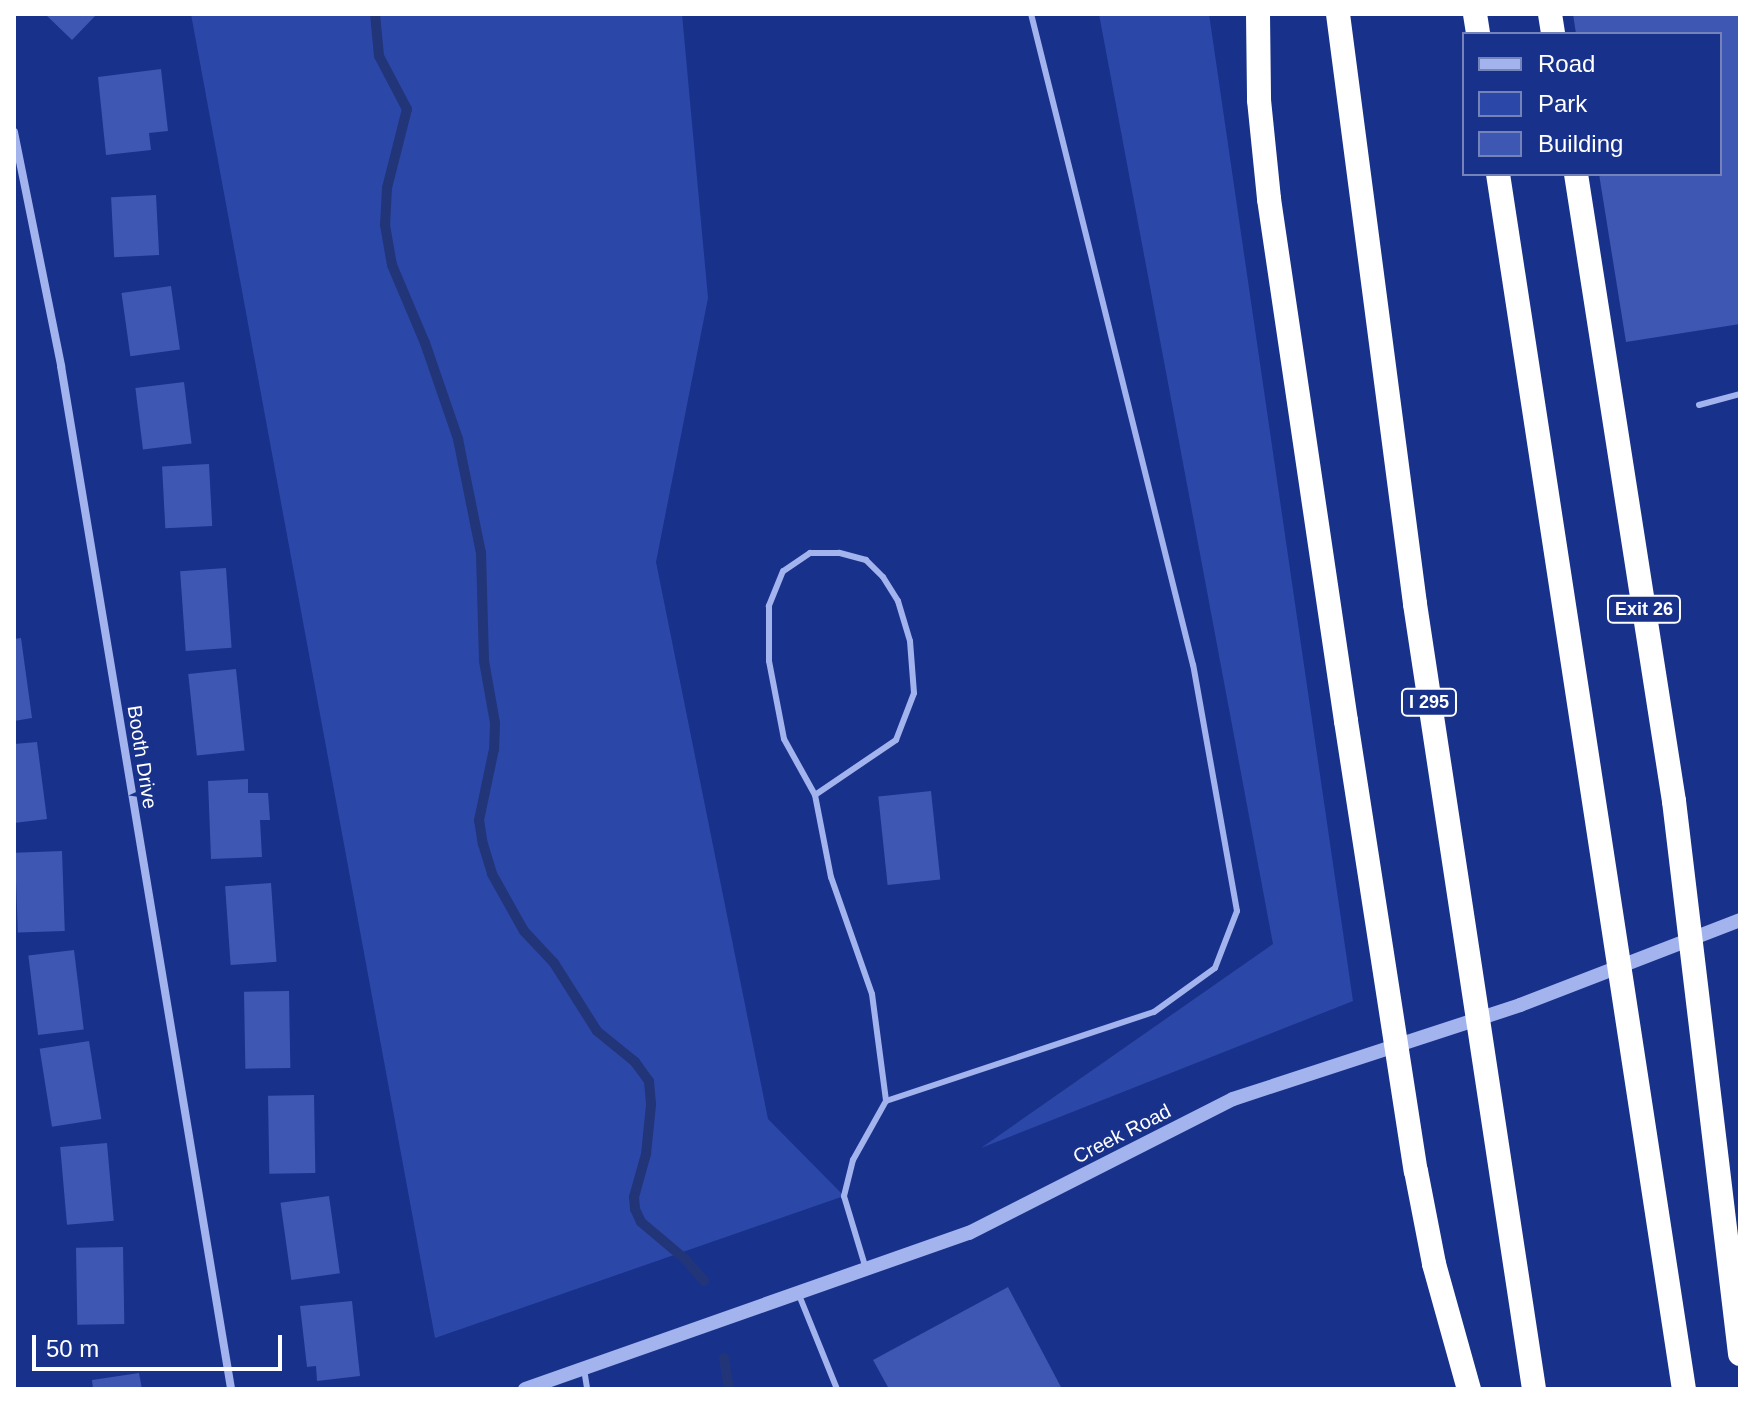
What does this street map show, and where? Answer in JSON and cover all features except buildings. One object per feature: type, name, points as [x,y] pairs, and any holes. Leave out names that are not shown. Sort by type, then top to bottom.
[{"type":"highway","points":[[1258,14],[1263,146],[1274,241],[1403,1089],[1434,1264],[1469,1389]]},
{"type":"highway","name":"I 295","points":[[1338,14],[1415,604],[1534,1389]]},
{"type":"highway","points":[[1498,176],[1684,1389]]},
{"type":"highway","name":"Exit 26","points":[[1576,176],[1674,801],[1740,1354]]},
{"type":"street","name":"Booth Drive","points":[[14,132],[61,366],[231,1389]]},
{"type":"street","name":"Creek Road","points":[[525,1389],[969,1233],[1233,1099],[1520,1005],[1740,920]]},
{"type":"lane","points":[[886,1101],[1154,1012],[1215,968],[1237,911],[1193,665],[1031,14]]},
{"type":"lane","points":[[1699,405],[1740,394]]},
{"type":"lane","points":[[815,795],[896,740],[914,693],[910,641],[898,601],[883,577],[866,560],[839,553],[810,553],[783,571],[769,606],[769,661],[784,739],[815,795],[831,877],[872,994],[886,1101],[853,1160],[844,1196],[866,1269]]},
{"type":"lane","points":[[798,1291],[837,1389]]},
{"type":"lane","points":[[584,1369],[587,1389]]},
{"type":"green space","points":[[191,14],[682,14],[708,298],[656,562],[768,1119],[844,1196],[435,1338]]},
{"type":"green space","points":[[1099,14],[1209,14],[1353,1001],[981,1148],[1273,944]]},
{"type":"waterway","points":[[375,14],[379,56],[407,109],[387,188],[385,225],[392,265],[425,343],[458,439],[481,553],[484,661],[495,723],[494,749],[479,820],[483,844],[492,874],[524,931],[554,963],[597,1031],[635,1062],[649,1081],[651,1105],[646,1154],[634,1197],[635,1209],[641,1222],[685,1259],[704,1281]]},
{"type":"waterway","points":[[724,1358],[729,1389]]}]
